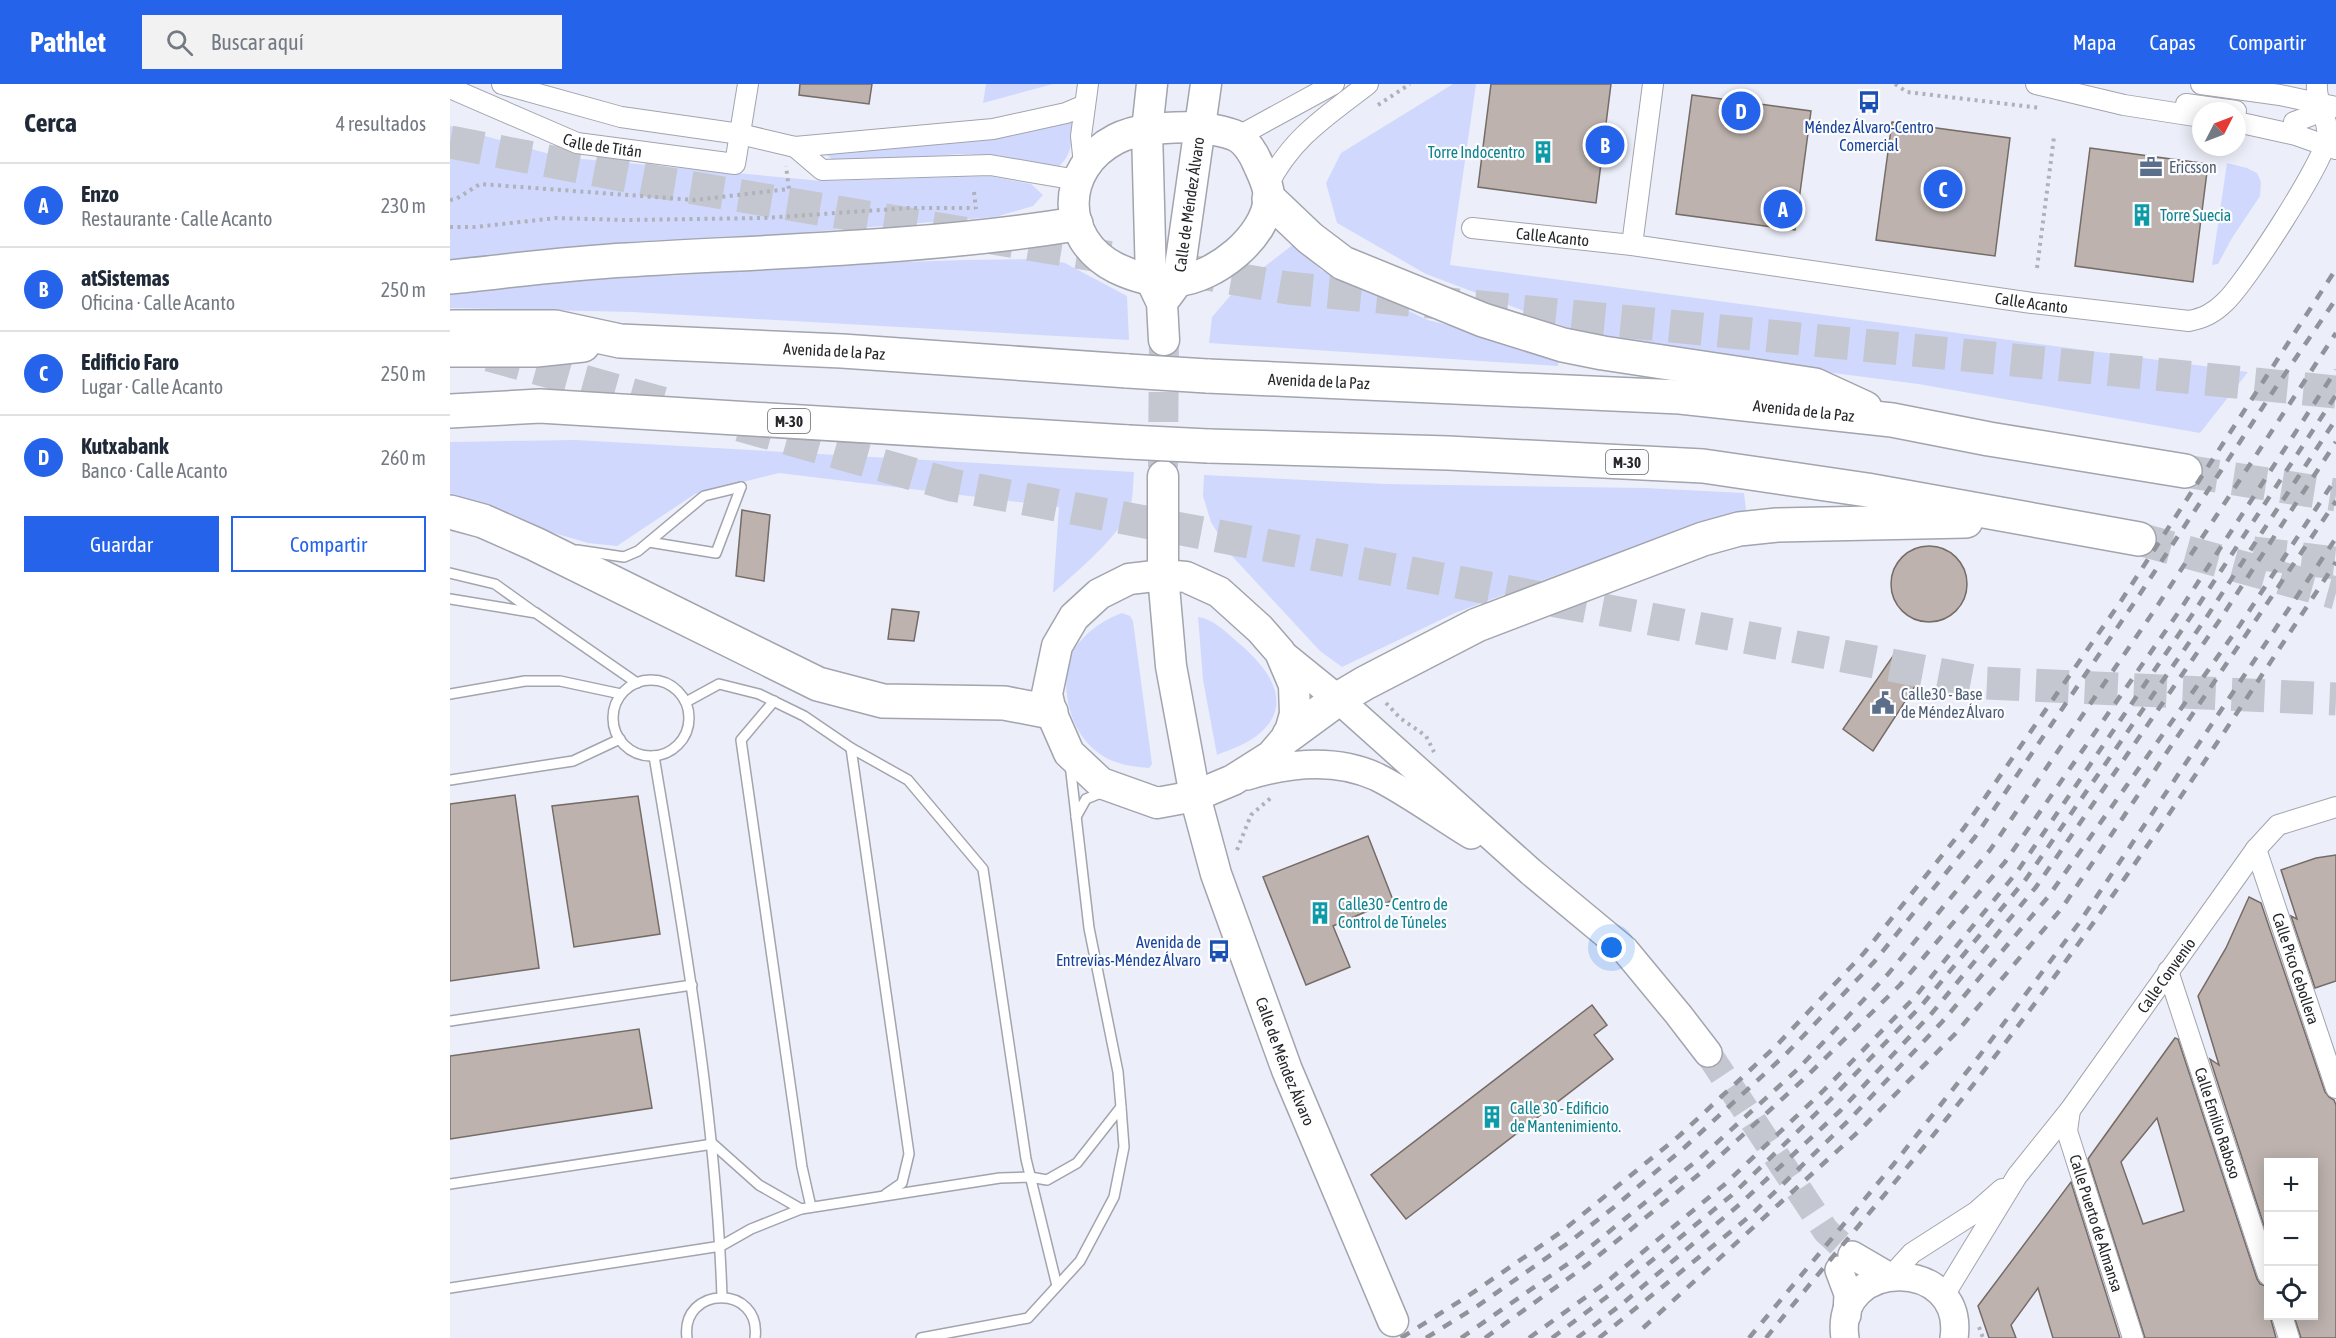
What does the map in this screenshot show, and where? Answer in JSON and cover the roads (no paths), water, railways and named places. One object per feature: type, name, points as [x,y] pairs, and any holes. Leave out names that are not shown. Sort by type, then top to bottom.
[{"type":"highway","points":[[1268,192],[1310,238],[1343,262],[1483,320],[1563,345],[1603,353],[1815,385],[1892,420]]},
{"type":"highway","points":[[450,277],[623,260],[910,244],[1007,235],[1076,224]]},
{"type":"highway","name":"Avenida de la Paz","points":[[450,327],[555,327],[621,341],[842,351],[1207,376],[1680,397],[1892,420],[1989,439],[2185,471]]},
{"type":"highway","points":[[450,350],[536,350],[621,341]]},
{"type":"highway","name":"M-30","points":[[450,411],[540,406],[1128,442],[1448,453],[1703,466],[1867,490],[2139,539]]},
{"type":"highway","points":[[450,512],[483,521],[535,544],[818,684],[883,701],[1004,703],[1052,712]]},
{"type":"highway","points":[[1289,735],[1338,699],[1478,625],[1703,539],[1739,530],[1777,525],[2042,520]]},
{"type":"main road","name":"Calle de Méndez Álvaro","points":[[1152,84],[1147,130],[1163,288],[1164,340]]},
{"type":"main road","name":"Calle de Méndez Álvaro","points":[[1163,288],[1201,127],[1206,84]]},
{"type":"main road","name":"Calle de Méndez Álvaro","points":[[1237,137],[1201,127],[1147,130],[1132,132],[1104,146],[1081,172],[1074,195],[1076,224],[1086,244],[1105,262],[1163,288],[1200,276],[1220,266],[1241,248],[1258,227],[1268,192]]},
{"type":"main road","points":[[1237,137],[1253,153],[1268,192]]},
{"type":"main road","name":"Calle de Méndez Álvaro","points":[[1163,476],[1163,575],[1172,666],[1195,796],[1216,874],[1287,1070],[1393,1322]]},
{"type":"main road","points":[[1163,575],[1186,578],[1219,592],[1260,629],[1280,652],[1294,685],[1294,714],[1289,735],[1271,756],[1233,780],[1195,796],[1157,802],[1101,783],[1069,753],[1047,694],[1057,646],[1074,616],[1099,594],[1130,579],[1163,575]]},
{"type":"street","name":"Calle de Titán","points":[[502,84],[621,117],[740,134],[795,147],[993,129],[1066,113],[1085,105]]},
{"type":"street","points":[[740,134],[748,84]]},
{"type":"street","name":"Calle de Méndez Álvaro","points":[[1081,172],[1081,136],[1088,84]]},
{"type":"street","points":[[1237,137],[1334,84]]},
{"type":"street","points":[[1268,192],[1279,163],[1291,147],[1310,129],[1368,84]]},
{"type":"street","points":[[1632,245],[1653,84]]},
{"type":"street","points":[[2036,84],[2124,105],[2192,116]]},
{"type":"street","points":[[2201,84],[2324,98]]},
{"type":"street","name":"Calle de Titán","points":[[450,87],[577,143],[735,164],[740,134]]},
{"type":"street","points":[[2103,99],[2142,98],[2192,105]]},
{"type":"street","points":[[2294,122],[2310,116],[2324,98]]},
{"type":"street","points":[[2324,98],[2331,138]]},
{"type":"street","points":[[2246,112],[2294,122],[2331,138]]},
{"type":"street","points":[[2246,124],[2296,135],[2331,138]]},
{"type":"street","name":"Calle Acanto","points":[[1472,228],[1632,245],[2032,303],[2189,321],[2213,312],[2241,285],[2303,189],[2331,138]]},
{"type":"street","name":"Calle de Titán","points":[[795,147],[822,170],[990,165],[1081,172]]},
{"type":"street","points":[[1280,652],[1338,699],[1531,872],[1624,950],[1708,1053]]},
{"type":"street","points":[[1233,780],[1275,767],[1301,763],[1353,770],[1376,777],[1531,872]]},
{"type":"street","name":"Calle Convenio","points":[[1889,1276],[1912,1253],[1976,1212],[2017,1176],[2070,1110],[2256,849],[2278,825],[2336,807]]},
{"type":"street","name":"Calle Pico Cebollera","points":[[2256,849],[2336,1088]]},
{"type":"street","name":"Calle Emilio Raboso","points":[[2168,971],[2265,1266]]},
{"type":"street","name":"Calle Puerto de Almansa","points":[[2070,1110],[2067,1131],[2133,1338]]},
{"type":"street","name":"Calle Convenio","points":[[1954,1322],[2017,1176]]},
{"type":"street","points":[[1846,1327],[1848,1294],[1846,1263],[1889,1276],[1920,1279],[1932,1286],[1954,1322]]},
{"type":"street","points":[[1846,1327],[1852,1302],[1862,1290],[1874,1281],[1889,1276]]},
{"type":"street","points":[[2283,1320],[2289,1338]]},
{"type":"lane","points":[[535,544],[624,557],[639,550],[704,496],[741,487],[716,553],[649,542]]},
{"type":"lane","points":[[450,573],[495,584],[637,683]]},
{"type":"lane","points":[[450,599],[536,613]]},
{"type":"lane","points":[[654,680],[667,683],[678,691],[686,702],[689,715],[688,728],[683,740],[673,749],[654,756],[641,754],[629,749],[620,740],[613,719],[615,706],[621,694],[637,683],[654,680]]},
{"type":"lane","points":[[450,694],[525,681],[560,681],[621,694]]},
{"type":"lane","points":[[686,702],[719,684],[759,694],[804,716],[851,748],[908,780],[983,869],[1030,1177],[1057,1286]]},
{"type":"lane","points":[[774,701],[741,740],[806,1208]]},
{"type":"lane","points":[[450,780],[573,761],[620,740]]},
{"type":"lane","points":[[851,748],[909,1154],[902,1183],[884,1196]]},
{"type":"lane","points":[[921,1338],[1028,1318],[1080,1261],[1114,1197],[1125,1147],[1118,1072],[1089,928],[1069,753]]},
{"type":"lane","points":[[654,756],[692,985],[713,1144],[723,1297]]},
{"type":"lane","points":[[1076,817],[1086,799],[1102,792],[1121,790]]},
{"type":"lane","points":[[450,1021],[692,985]]},
{"type":"lane","points":[[450,1288],[721,1246],[751,1229],[806,1208],[1000,1178],[1030,1177],[1047,1180],[1077,1163],[1121,1107]]},
{"type":"lane","points":[[713,1144],[759,1185],[806,1208]]},
{"type":"lane","points":[[450,1184],[713,1144]]},
{"type":"lane","points":[[687,1338],[688,1320],[694,1310],[711,1298],[723,1297],[742,1304],[750,1312],[754,1321],[755,1338]]},
{"type":"tunnel","points":[[450,142],[652,181],[1118,259]]},
{"type":"tunnel","points":[[1183,270],[1288,288],[2336,392]]},
{"type":"tunnel","points":[[1163,467],[1164,340]]},
{"type":"tunnel","points":[[489,355],[676,407]]},
{"type":"tunnel","points":[[740,425],[952,485],[1984,683],[2336,699]]},
{"type":"tunnel","points":[[2185,471],[2336,495]]},
{"type":"tunnel","points":[[2139,539],[2336,593]]},
{"type":"tunnel","points":[[2253,553],[2336,563]]},
{"type":"tunnel","points":[[1708,1053],[1826,1231],[1852,1255]]},
{"type":"railway","points":[[1401,1338],[1468,1296],[1561,1232],[1679,1136],[1776,1046],[1864,953],[1964,828],[2121,601],[2336,269]]},
{"type":"railway","points":[[1426,1338],[1476,1307],[1568,1243],[1613,1208],[1685,1147],[1785,1055],[1874,962],[1975,837],[2336,299]]},
{"type":"railway","points":[[1461,1338],[1579,1256],[1700,1158],[1798,1069],[1888,974],[1990,850],[2156,608],[2336,333]]},
{"type":"railway","points":[[1485,1338],[1587,1265],[1708,1167],[1806,1077],[1900,985],[2005,862],[2178,613],[2336,370]]},
{"type":"railway","points":[[1529,1338],[1604,1284],[1724,1185],[1822,1092],[1914,998],[2017,872],[2192,615],[2336,395]]},
{"type":"railway","points":[[1552,1338],[1612,1293],[1732,1195],[1830,1100],[1922,1005],[2026,879],[2206,618],[2336,419]]},
{"type":"railway","points":[[1577,1338],[1622,1304],[1740,1204],[1840,1111],[1932,1013],[2036,887],[2219,621],[2336,442]]},
{"type":"railway","points":[[1599,1338],[1750,1216],[1849,1120],[1942,1022],[2048,897],[2240,625],[2336,478]]},
{"type":"railway","points":[[1643,1328],[1859,1131],[1955,1034],[2062,908],[2336,501]]},
{"type":"railway","points":[[1749,1338],[1893,1165],[1980,1055],[2079,923],[2336,538]]},
{"type":"railway","points":[[1766,1338],[1935,1134],[2080,942],[2252,690],[2336,562]]},
{"type":"place","name":"Méndez Álvaro-Centro Comercial","points":[[1869,102]]},
{"type":"place","name":"Kutxabank","points":[[1741,111]]},
{"type":"place","name":"atSistemas","points":[[1605,145]]},
{"type":"place","name":"Torre Indocentro","points":[[1543,152]]},
{"type":"place","name":"Ericsson","points":[[2151,167]]},
{"type":"place","name":"Edificio Faro","points":[[1943,189]]},
{"type":"place","name":"Enzo","points":[[1783,209]]},
{"type":"place","name":"Torre Suecia","points":[[2142,215]]},
{"type":"place","name":"Calle30 - Base de Méndez Álvaro","points":[[1883,703]]},
{"type":"place","name":"Calle30 - Centro de Control de Túneles","points":[[1320,913]]},
{"type":"place","name":"Avenida de Entrevías-Méndez Álvaro","points":[[1219,951]]},
{"type":"place","name":"Calle 30 - Edificio de Mantenimiento.","points":[[1492,1117]]}]
